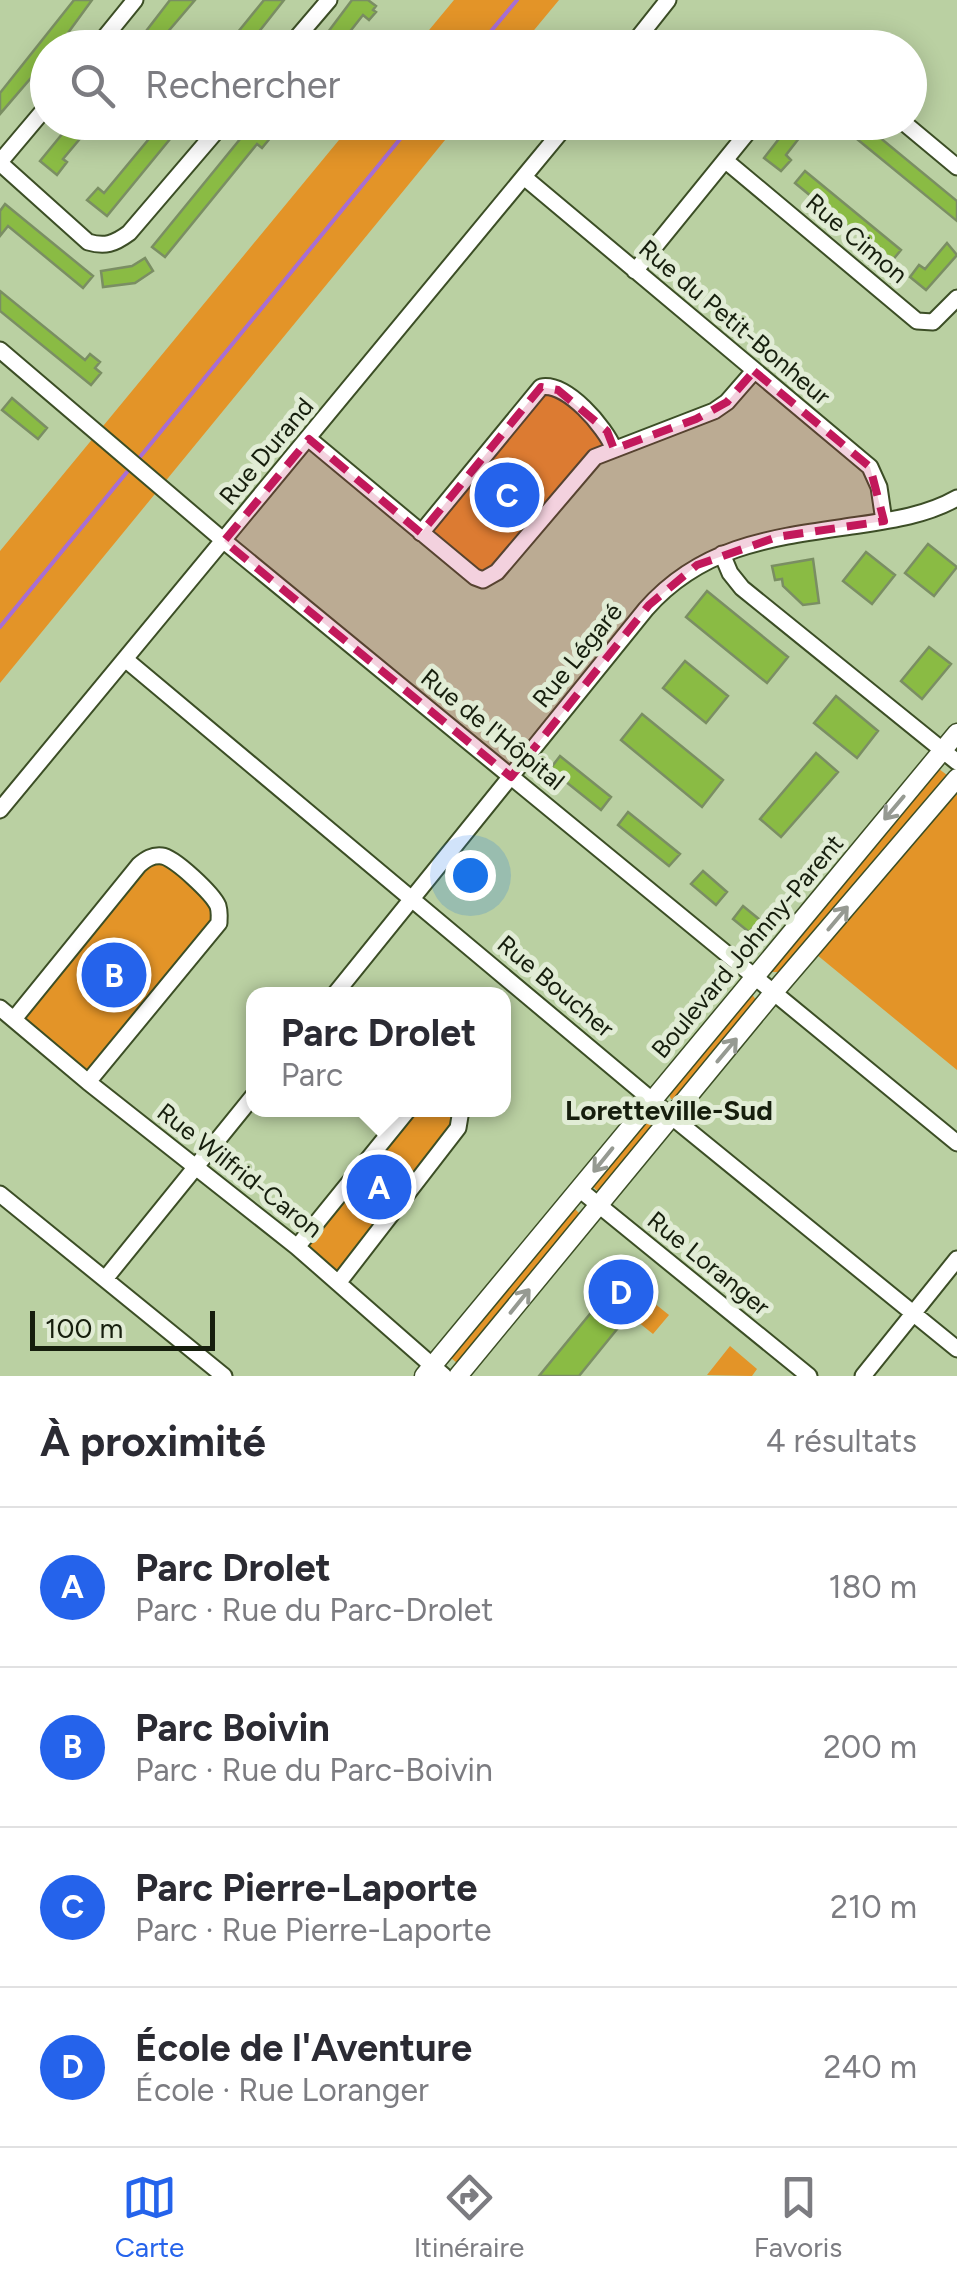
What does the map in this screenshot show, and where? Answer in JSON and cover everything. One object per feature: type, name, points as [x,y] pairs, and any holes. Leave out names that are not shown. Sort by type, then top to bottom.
[{"type":"street","points":[[111,30],[135,0]]},
{"type":"street","points":[[304,30],[330,0]]},
{"type":"street","points":[[644,30],[668,0]]},
{"type":"street","points":[[30,126],[0,162],[88,242],[100,246],[116,243],[128,233],[208,140]]},
{"type":"street","name":"Rue Durand","points":[[0,810],[555,140]]},
{"type":"street","points":[[635,271],[742,140]]},
{"type":"street","points":[[925,140],[957,167]]},
{"type":"street","name":"Rue Cimon","points":[[726,161],[917,321],[933,322],[957,298]]},
{"type":"street","name":"Rue du Petit-Bonheur","points":[[524,178],[870,467],[879,486],[884,522]]},
{"type":"street","name":"Rue de l'Hôpital","points":[[0,350],[224,541],[957,1143]]},
{"type":"street","points":[[309,439],[483,580],[490,578],[594,458],[714,411],[727,402],[754,370]]},
{"type":"street","points":[[421,533],[541,387],[550,385],[598,420],[614,449]]},
{"type":"street","name":"Rue Légaré","points":[[341,987],[650,605],[697,565],[777,538],[884,522],[922,513],[957,498]]},
{"type":"street","points":[[722,554],[742,588],[950,756]]},
{"type":"street","name":"Rue Boucher","points":[[125,660],[672,1117],[957,1348]]},
{"type":"street","name":"Boulevard Johnny-Parent","points":[[433,1373],[754,976],[950,756],[957,733]]},
{"type":"street","name":"Boulevard Johnny-Parent","points":[[458,1376],[774,992],[957,778]]},
{"type":"street","points":[[14,1019],[139,866],[147,858],[157,856],[172,860],[213,898],[220,914],[219,923],[88,1082]]},
{"type":"street","name":"Rue Wilfrid-Caron","points":[[0,1008],[297,1246],[433,1373]]},
{"type":"street","points":[[105,1278],[246,1105]]},
{"type":"street","points":[[297,1246],[402,1117]]},
{"type":"street","points":[[339,1282],[458,1128],[460,1117]]},
{"type":"street","name":"Rue Loranger","points":[[578,1190],[809,1376]]},
{"type":"street","points":[[0,1194],[224,1376]]},
{"type":"street","points":[[862,1376],[957,1259]]},
{"type":"highlighted area","points":[[754,371],[870,467],[884,521],[777,537],[697,565],[649,605],[511,777],[224,541],[309,439],[421,533],[541,387],[558,390],[607,431],[614,449],[696,419],[727,402]]},
{"type":"shaded area","points":[[454,0],[559,0],[534,30],[429,30]]},
{"type":"shaded area","points":[[339,140],[445,140],[0,683],[0,551]]},
{"type":"shaded area","points":[[558,390],[614,449],[594,458],[483,580],[421,533],[533,395]]},
{"type":"shaded area","points":[[939,769],[947,775],[781,972],[772,972],[772,966]]},
{"type":"shaded area","points":[[950,786],[957,792],[957,1070],[811,950]]},
{"type":"shaded area","points":[[165,856],[219,914],[88,1082],[14,1019],[139,865]]},
{"type":"shaded area","points":[[751,993],[756,1000],[678,1098],[671,1099],[668,1092]]},
{"type":"shaded area","points":[[402,1117],[462,1117],[339,1282],[297,1247]]},
{"type":"shaded area","points":[[649,1117],[655,1117],[656,1124],[602,1190],[596,1190],[593,1186]]},
{"type":"shaded area","points":[[574,1208],[581,1215],[458,1364],[450,1357]]},
{"type":"shaded area","points":[[629,1283],[669,1315],[653,1334],[613,1302]]},
{"type":"shaded area","points":[[730,1346],[757,1369],[752,1376],[707,1375]]},
{"type":"building","points":[[74,0],[92,0],[70,30],[50,30]]},
{"type":"building","points":[[170,0],[195,0],[169,30],[147,30]]},
{"type":"building","points":[[264,0],[284,0],[260,30],[240,30]]},
{"type":"building","points":[[352,0],[368,0],[376,6],[369,20],[363,15],[351,30],[330,30]]},
{"type":"building","points":[[30,55],[30,79],[0,114],[0,93]]},
{"type":"building","points":[[57,140],[79,140],[63,159],[67,162],[57,175],[40,161]]},
{"type":"building","points":[[148,140],[169,140],[107,216],[87,200],[98,188],[104,193]]},
{"type":"building","points":[[239,140],[269,140],[262,148],[257,144],[165,257],[152,247]]},
{"type":"building","points":[[778,140],[798,140],[786,155],[791,160],[781,171],[764,158]]},
{"type":"building","points":[[858,140],[883,140],[957,201],[957,221]]},
{"type":"building","points":[[805,171],[901,250],[891,262],[795,183]]},
{"type":"building","points":[[5,204],[93,276],[83,288],[8,226],[0,236],[0,211]]},
{"type":"building","points":[[947,243],[957,255],[926,290],[910,277],[919,265],[925,269]]},
{"type":"building","points":[[145,258],[153,271],[135,283],[103,287],[101,271],[132,266]]},
{"type":"building","points":[[0,291],[85,360],[90,354],[100,362],[95,368],[101,373],[91,385],[0,311]]},
{"type":"building","points":[[12,398],[47,428],[38,439],[2,410]]},
{"type":"building","points":[[928,544],[957,567],[934,596],[905,573]]},
{"type":"building","points":[[866,552],[895,575],[872,604],[843,581]]},
{"type":"building","points":[[813,559],[819,603],[803,605],[783,586],[782,579],[775,580],[772,566]]},
{"type":"building","points":[[707,591],[788,657],[767,683],[686,617]]},
{"type":"building","points":[[929,647],[951,664],[922,699],[901,681]]},
{"type":"building","points":[[685,661],[728,696],[706,723],[663,688]]},
{"type":"building","points":[[836,696],[878,731],[857,758],[814,723]]},
{"type":"building","points":[[642,714],[723,780],[702,807],[621,740]]},
{"type":"building","points":[[816,753],[838,772],[781,837],[760,819]]},
{"type":"building","points":[[560,756],[611,797],[601,810],[550,769]]},
{"type":"building","points":[[628,812],[680,854],[669,866],[618,825]]},
{"type":"building","points":[[703,871],[727,892],[716,905],[691,884]]},
{"type":"building","points":[[743,906],[760,920],[749,932],[733,919]]},
{"type":"building","points":[[594,1309],[618,1328],[579,1376],[539,1376]]},
{"type":"waterway","points":[[492,30],[517,0]]},
{"type":"waterway","points":[[140,457],[399,140]]},
{"type":"waterway","points":[[0,627],[127,472]]},
{"type":"place","name":"Parc Pierre-Laporte","points":[[507,495]]},
{"type":"place","name":"Parc Boivin","points":[[114,975]]},
{"type":"place","name":"Parc Drolet","points":[[379,1187]]},
{"type":"place","name":"École de l'Aventure","points":[[621,1292]]},
{"type":"district","name":"Loretteville-Sud","points":[[669,1110]]}]
